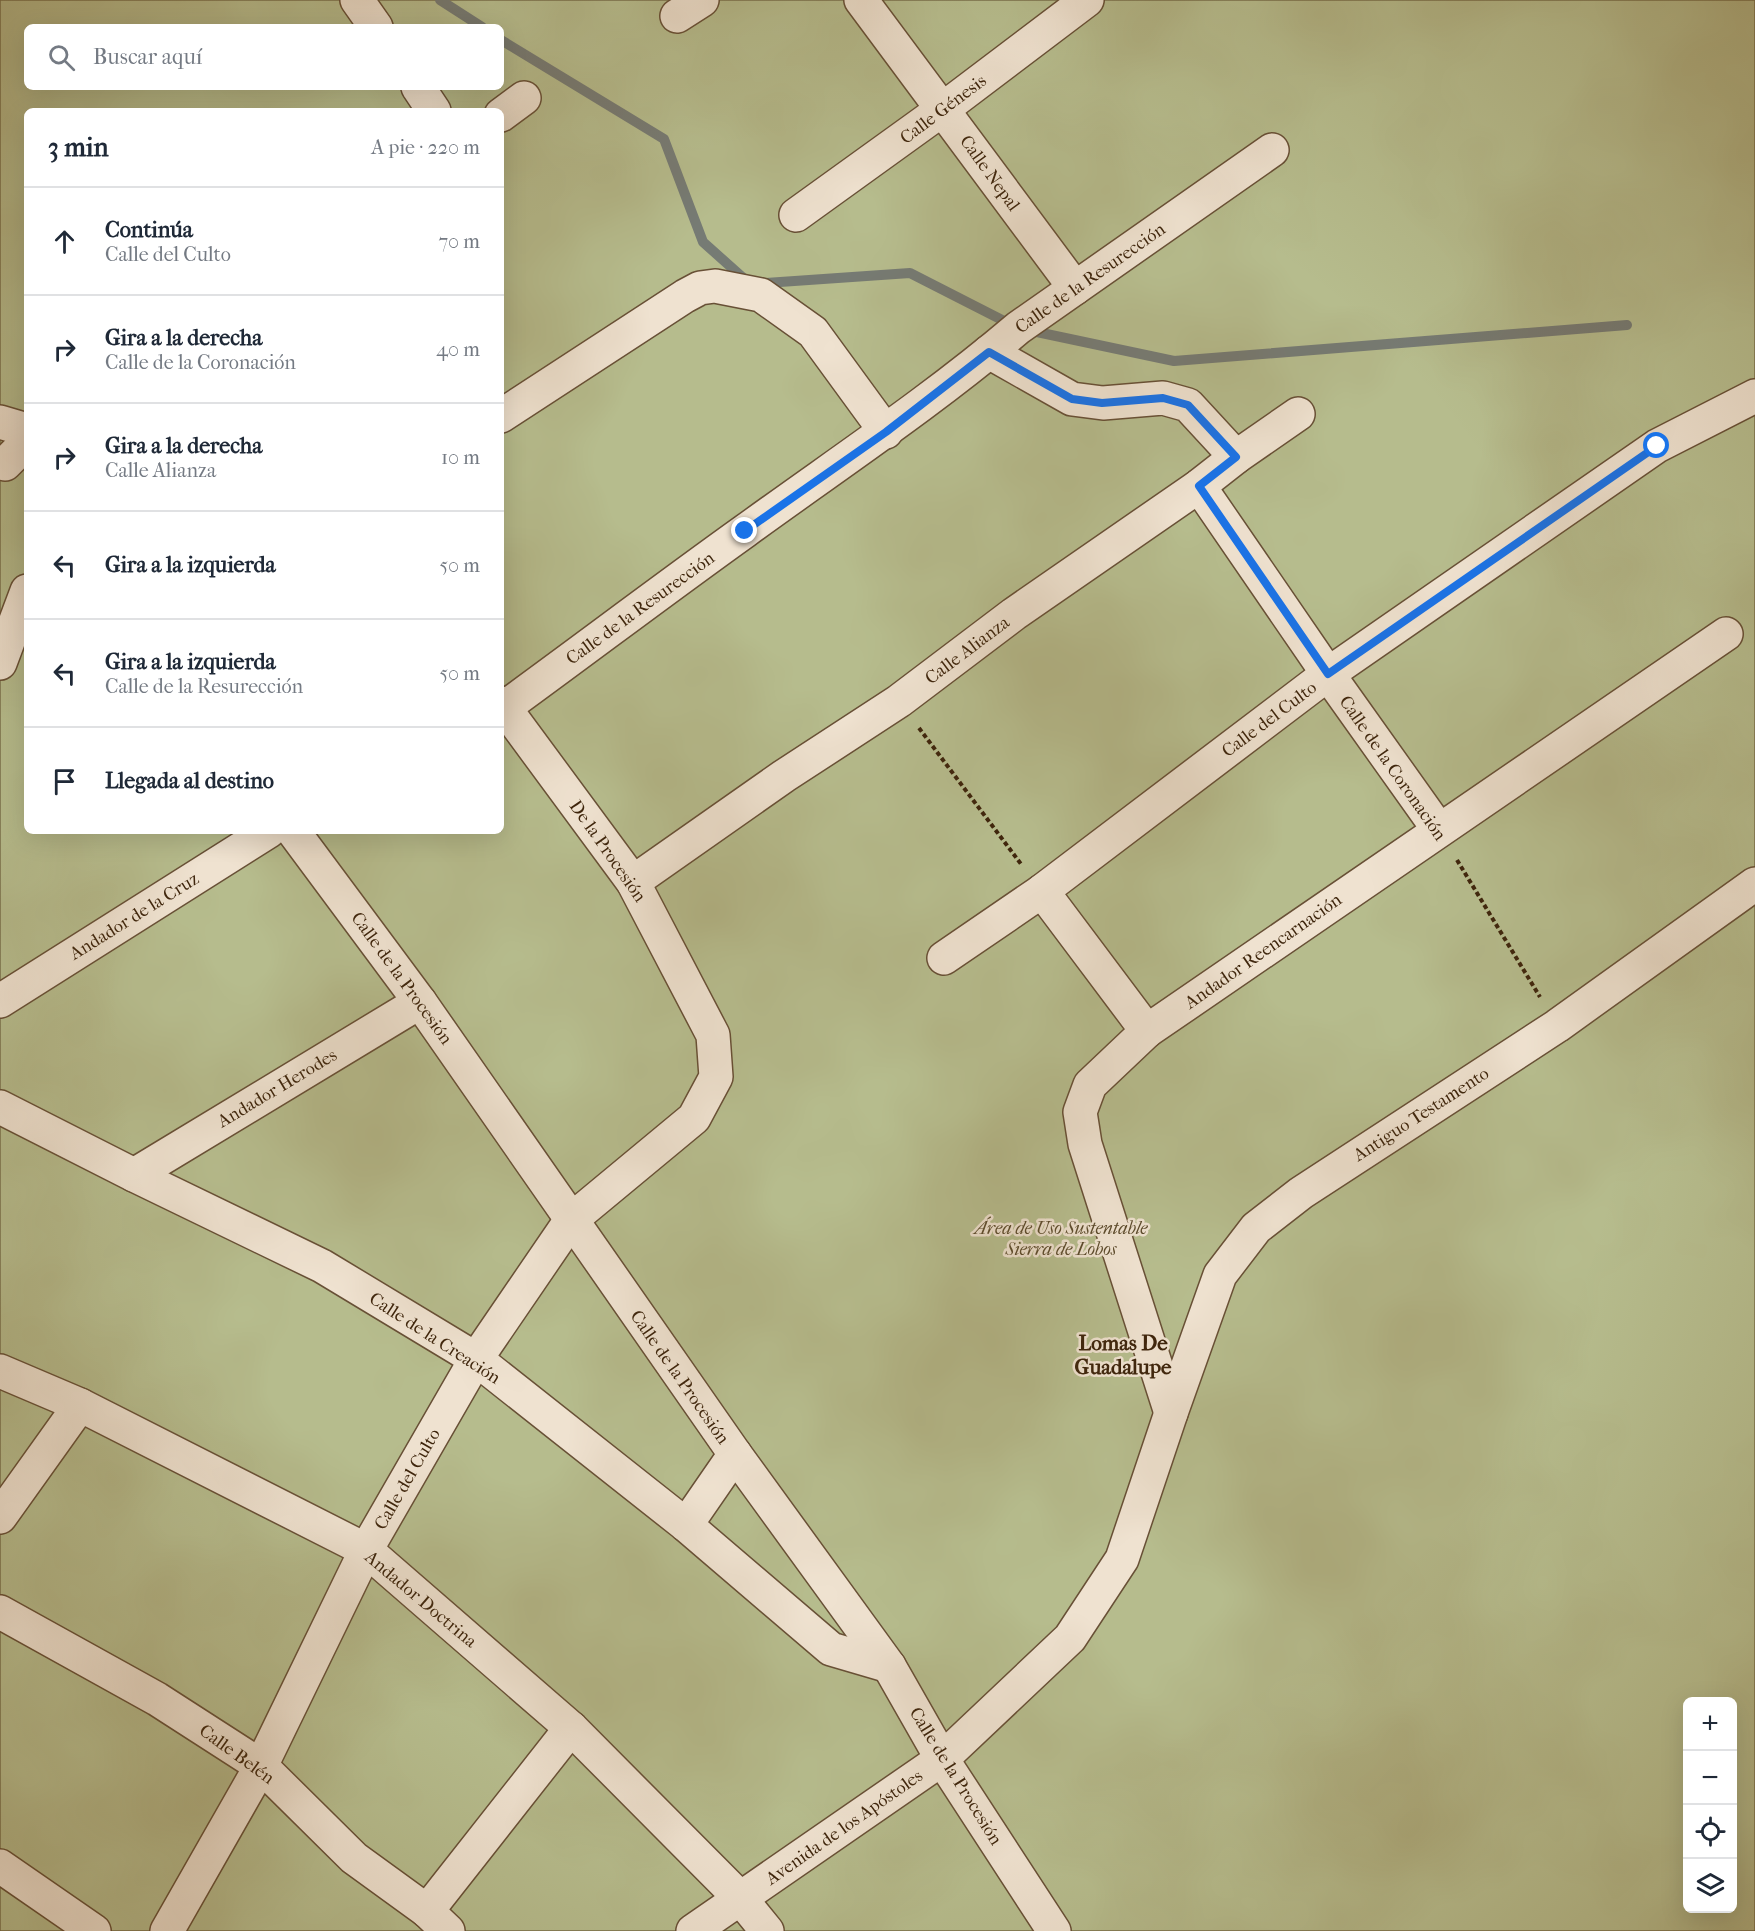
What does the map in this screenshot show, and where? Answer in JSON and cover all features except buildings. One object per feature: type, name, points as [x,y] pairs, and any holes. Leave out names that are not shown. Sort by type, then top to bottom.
[{"type":"street","points":[[357,0],[374,24]]},
{"type":"street","name":"Calle Nepal","points":[[861,0],[1075,288]]},
{"type":"street","name":"Calle Génesis","points":[[796,215],[944,109],[1087,0]]},
{"type":"street","points":[[419,90],[432,108]]},
{"type":"street","name":"Calle de la Resurección","points":[[504,705],[886,432],[1018,328],[1272,150]]},
{"type":"street","points":[[504,414],[685,296],[700,288],[715,286],[761,295],[813,332],[886,432]]},
{"type":"street","points":[[989,352],[1072,399],[1102,403],[1163,398],[1188,405],[1236,457]]},
{"type":"street","name":"Calle del Culto","points":[[944,958],[1042,891],[1328,674],[1657,446],[1755,396]]},
{"type":"street","name":"Calle Alianza","points":[[633,882],[784,776],[899,701],[1014,614],[1199,486],[1298,414]]},
{"type":"street","points":[[0,422],[24,429]]},
{"type":"street","name":"Calle de la Coronación","points":[[1199,486],[1439,830]]},
{"type":"street","points":[[0,663],[24,599]]},
{"type":"street","name":"Andador Reencarnación","points":[[1171,1413],[1085,1144],[1080,1112],[1090,1084],[1147,1031],[1726,634]]},
{"type":"street","name":"De la Procesión","points":[[504,707],[633,882],[713,1035],[716,1077]]},
{"type":"street","name":"Andador de la Cruz","points":[[0,1001],[263,834]]},
{"type":"street","name":"Calle de la Procesión","points":[[295,834],[420,1002],[735,1455],[889,1666],[942,1759],[1054,1931]]},
{"type":"street","name":"Antiguo Testamento","points":[[1171,1413],[1220,1275],[1256,1228],[1301,1192],[1557,1026],[1755,884]]},
{"type":"street","points":[[1042,891],[1147,1031]]},
{"type":"street","name":"Andador Herodes","points":[[134,1175],[420,1002]]},
{"type":"street","name":"Calle del Culto","points":[[167,1931],[261,1766],[366,1550],[476,1359],[571,1220],[694,1118],[716,1077]]},
{"type":"street","name":"Calle de la Creación","points":[[0,1107],[322,1266],[476,1359],[686,1525],[831,1649],[889,1666]]},
{"type":"street","name":"Andador Doctrina","points":[[0,1371],[80,1405],[366,1550],[571,1728],[741,1899],[767,1931]]},
{"type":"street","points":[[0,1516],[80,1405]]},
{"type":"street","name":"Avenida de los Apóstoles","points":[[693,1931],[942,1759],[1070,1638],[1122,1559],[1171,1413]]},
{"type":"street","points":[[686,1525],[735,1455]]},
{"type":"street","name":"Calle Belén","points":[[0,1612],[157,1698],[261,1766],[354,1858],[438,1921]]},
{"type":"street","points":[[438,1921],[571,1728]]},
{"type":"street","points":[[0,1866],[94,1931]]},
{"type":"path","points":[[899,701],[1042,891]]},
{"type":"path","name":"Calle de la Coronación","points":[[1439,830],[1557,1026]]},
{"type":"green space","name":"Área de Uso Sustentable Sierra de Lobos","points":[[0,0],[1755,0],[1755,1931],[0,1931]]},
{"type":"waterway","points":[[440,0],[477,24]]},
{"type":"waterway","points":[[504,42],[664,139],[703,242],[750,284],[910,273],[1018,328],[1174,361],[1627,325]]},
{"type":"district","name":"Lomas De Guadalupe","points":[[1123,1355]]},
{"type":"route","points":[[745,531],[886,432],[989,352],[1072,399],[1102,403],[1163,398],[1188,405],[1236,457],[1199,486],[1328,674],[1657,446]]}]
